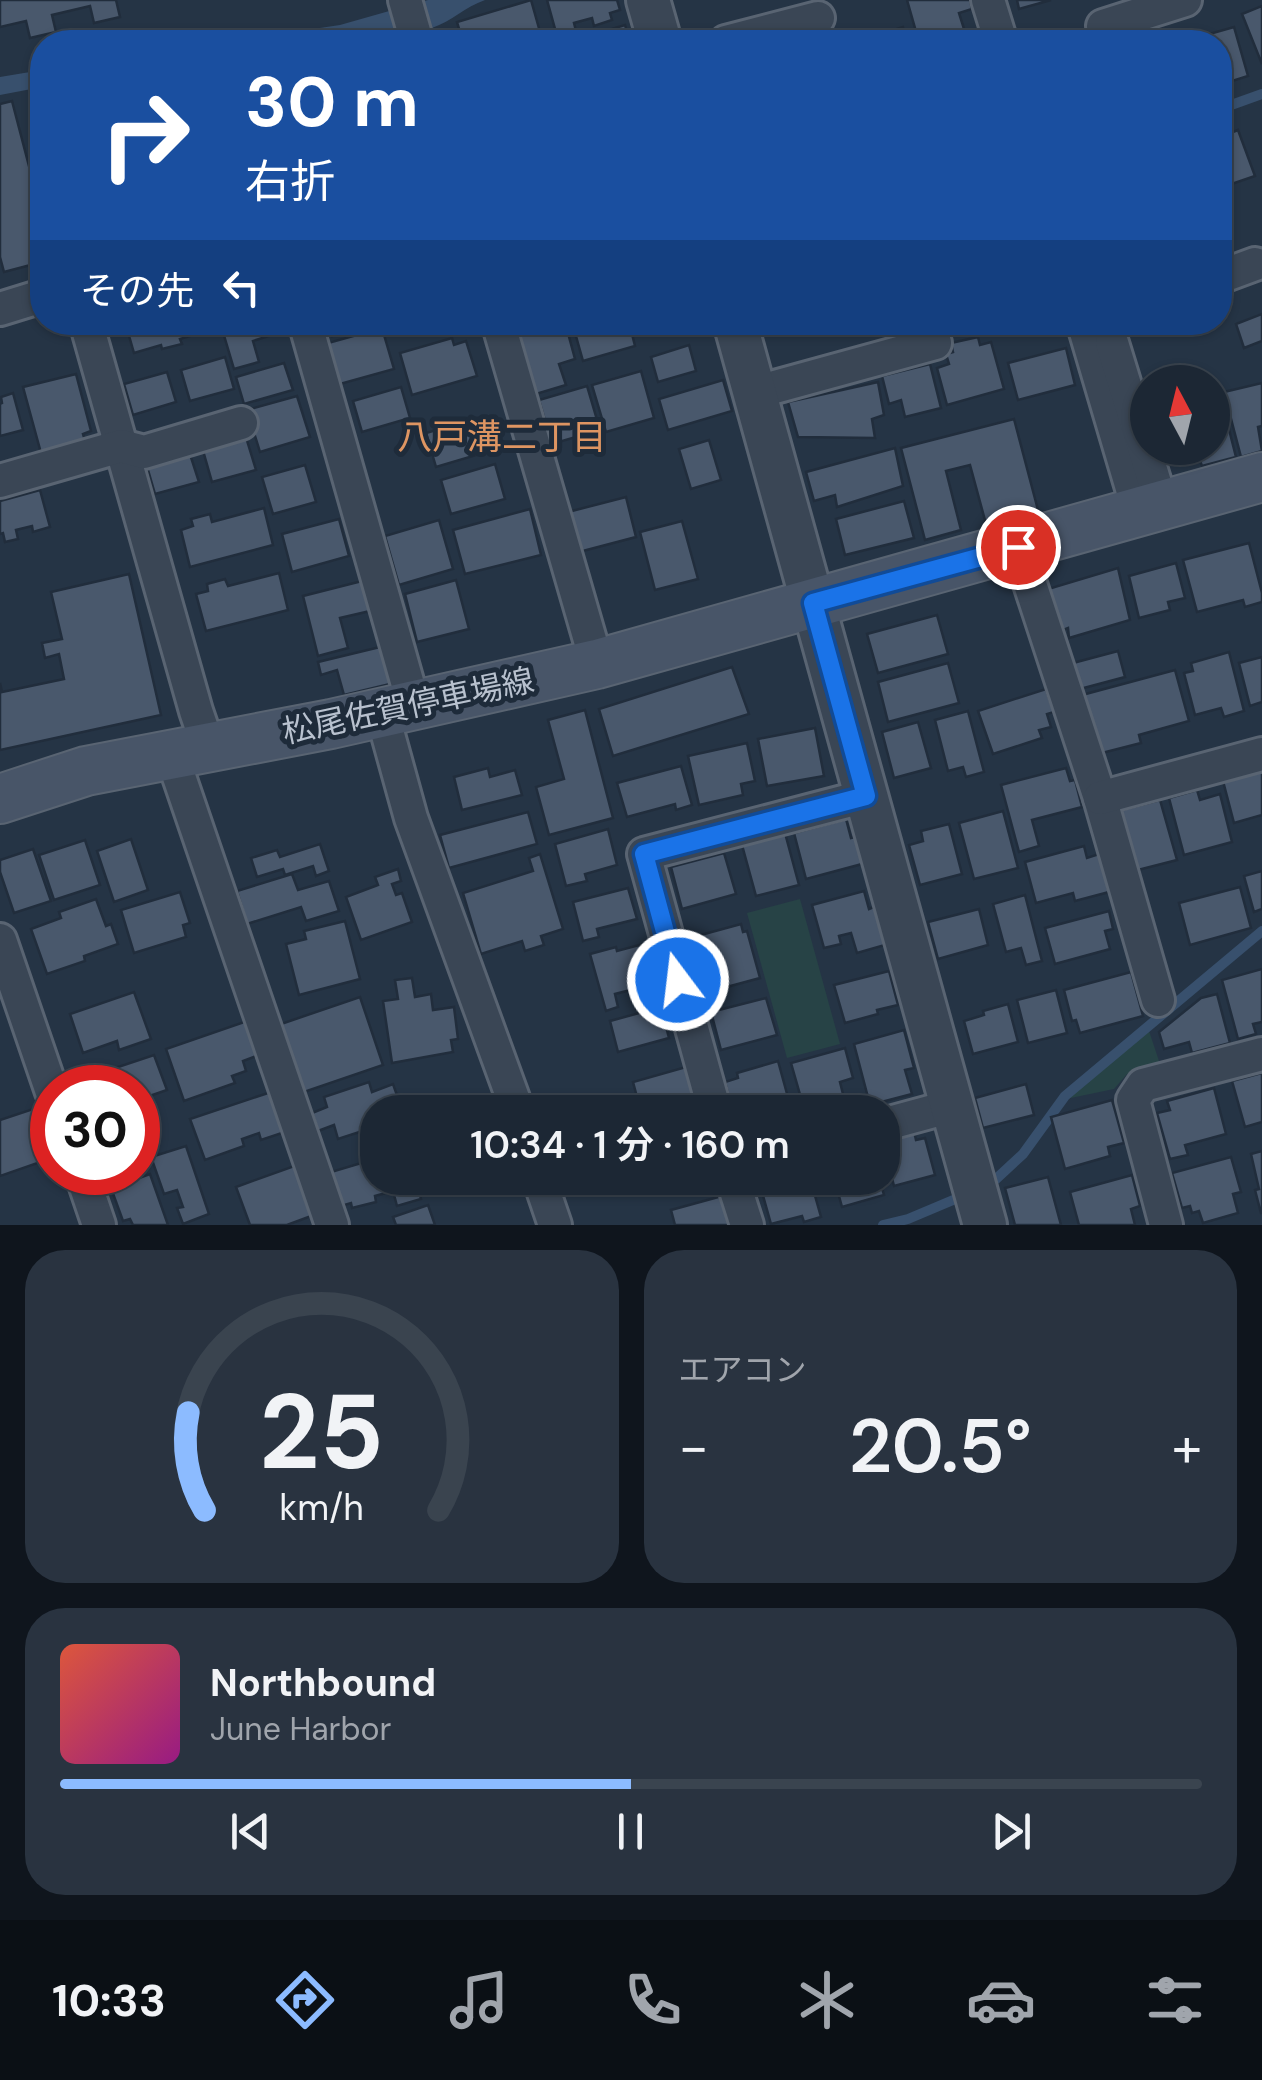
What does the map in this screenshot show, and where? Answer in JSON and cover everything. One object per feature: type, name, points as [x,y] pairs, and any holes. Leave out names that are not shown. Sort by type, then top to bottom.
[{"type":"main road","name":"松尾佐賀停車場線","points":[[0,799],[86,772],[398,710],[597,664],[1262,477]]},
{"type":"street","points":[[405,0],[414,30]]},
{"type":"street","points":[[648,0],[657,30]]},
{"type":"street","points":[[988,0],[997,30]]},
{"type":"street","points":[[1119,14],[1186,0]]},
{"type":"street","points":[[772,30],[818,18]]},
{"type":"street","points":[[1232,273],[1256,264]]},
{"type":"street","points":[[0,309],[30,300]]},
{"type":"street","points":[[90,335],[121,446],[190,752],[332,1225]]},
{"type":"street","points":[[308,335],[398,710],[410,818],[512,1095]]},
{"type":"street","points":[[502,335],[597,664]]},
{"type":"street","points":[[738,335],[978,1200]]},
{"type":"street","points":[[1088,335],[1151,509]]},
{"type":"street","points":[[1109,335],[1151,509]]},
{"type":"street","points":[[754,393],[935,343]]},
{"type":"street","points":[[0,481],[121,446],[144,452],[241,424]]},
{"type":"street","points":[[1018,547],[1100,798],[1158,1000]]},
{"type":"street","points":[[1100,798],[1262,754]]},
{"type":"street","points":[[709,1095],[644,854],[866,796]]},
{"type":"street","points":[[0,940],[43,1065]]},
{"type":"street","points":[[1166,1225],[1133,1100],[1143,1085],[1262,1054]]},
{"type":"street","points":[[900,1121],[952,1106]]},
{"type":"street","points":[[88,1195],[99,1225]]},
{"type":"street","points":[[545,1195],[555,1225]]},
{"type":"street","points":[[737,1195],[747,1225]]},
{"type":"green space","points":[[800,899],[840,1044],[787,1058],[747,913]]},
{"type":"green space","points":[[1149,1031],[1160,1064],[1127,1074],[1114,1089],[1066,1099]]},
{"type":"water","points":[[428,0],[485,0],[432,28],[424,24],[400,30],[306,30],[340,25]]},
{"type":"water","points":[[30,72],[30,89],[0,95],[0,77]]},
{"type":"building","points":[[0,0],[116,0],[120,17],[94,23],[90,6],[52,15],[56,30],[30,30],[30,38],[26,21],[0,27]]},
{"type":"building","points":[[531,0],[539,30],[459,30],[457,22]]},
{"type":"building","points":[[547,0],[617,0],[620,10],[610,13],[612,20],[594,26],[592,18],[574,23],[576,30],[555,30]]},
{"type":"building","points":[[907,0],[970,0],[972,9],[959,13],[964,30],[916,30]]},
{"type":"building","points":[[1017,0],[1051,0],[1019,9]]},
{"type":"building","points":[[1262,6],[1262,64],[1242,14]]},
{"type":"building","points":[[1234,27],[1248,76],[1232,81],[1232,30],[1223,30]]},
{"type":"building","points":[[12,101],[30,170],[30,265],[4,272],[0,257],[0,104]]},
{"type":"building","points":[[1238,130],[1255,176],[1232,184],[1232,132]]},
{"type":"building","points":[[1262,314],[1262,341],[1244,348],[1236,324]]},
{"type":"building","points":[[129,335],[190,335],[180,339],[182,344],[134,353]]},
{"type":"building","points":[[224,335],[272,335],[253,341],[259,362],[234,369]]},
{"type":"building","points":[[357,335],[384,335],[394,369],[340,384],[328,343]]},
{"type":"building","points":[[519,335],[569,335],[575,359],[559,364],[566,385],[536,394]]},
{"type":"building","points":[[576,335],[632,335],[635,346],[583,361]]},
{"type":"building","points":[[978,337],[980,345],[991,342],[1004,389],[947,405],[937,368],[949,364],[946,354],[953,352],[951,343]]},
{"type":"building","points":[[452,338],[454,345],[466,341],[477,376],[412,395],[400,353]]},
{"type":"building","points":[[689,345],[696,371],[658,382],[651,357]]},
{"type":"building","points":[[1066,348],[1075,385],[1018,400],[1008,363]]},
{"type":"building","points":[[225,357],[234,389],[190,401],[181,370]]},
{"type":"building","points":[[284,363],[293,390],[244,404],[236,377]]},
{"type":"building","points":[[930,364],[941,408],[905,417],[901,400],[889,404],[882,376]]},
{"type":"building","points":[[641,371],[654,418],[606,432],[592,385]]},
{"type":"building","points":[[167,372],[176,402],[133,415],[124,384]]},
{"type":"building","points":[[76,374],[91,431],[83,434],[85,441],[41,453],[23,387]]},
{"type":"building","points":[[723,380],[732,411],[668,430],[659,399]]},
{"type":"building","points":[[878,382],[884,415],[872,419],[875,438],[798,437],[788,402]]},
{"type":"building","points":[[1262,383],[1262,426],[1258,427],[1262,451],[1241,457],[1230,415],[1230,391]]},
{"type":"building","points":[[587,386],[600,430],[552,444],[539,400]]},
{"type":"building","points":[[401,387],[410,418],[362,432],[353,401]]},
{"type":"building","points":[[13,393],[23,430],[0,436],[1,397]]},
{"type":"building","points":[[297,396],[310,437],[260,452],[247,410]]},
{"type":"building","points":[[480,417],[490,451],[436,467],[426,433]]},
{"type":"building","points":[[1014,419],[1038,510],[986,524],[970,465],[946,471],[961,530],[925,540],[901,448]]},
{"type":"building","points":[[1230,433],[1236,457],[1230,459]]},
{"type":"building","points":[[245,434],[256,470],[212,482],[202,447]]},
{"type":"building","points":[[709,440],[721,480],[691,489],[679,449]]},
{"type":"building","points":[[895,448],[903,486],[837,507],[835,495],[814,501],[806,472]]},
{"type":"building","points":[[189,451],[199,482],[155,494],[146,463]]},
{"type":"building","points":[[495,464],[505,499],[451,514],[441,480]]},
{"type":"building","points":[[305,465],[316,502],[273,514],[262,477]]},
{"type":"building","points":[[40,490],[50,527],[33,532],[32,526],[16,530],[18,539],[5,542],[3,533],[0,534],[0,501]]},
{"type":"building","points":[[626,497],[636,537],[579,552],[568,512]]},
{"type":"building","points":[[904,501],[914,538],[845,555],[836,519]]},
{"type":"building","points":[[264,508],[273,545],[190,567],[181,530],[193,526],[191,519],[210,514],[212,522]]},
{"type":"building","points":[[530,509],[541,555],[465,574],[453,530]]},
{"type":"building","points":[[339,519],[349,556],[292,572],[282,534]]},
{"type":"building","points":[[439,520],[453,569],[399,585],[385,536]]},
{"type":"building","points":[[682,521],[698,579],[655,590],[640,532]]},
{"type":"building","points":[[1249,543],[1262,602],[1245,607],[1243,600],[1197,612],[1183,560]]},
{"type":"building","points":[[1176,563],[1185,598],[1168,602],[1170,610],[1139,618],[1129,576]]},
{"type":"building","points":[[1118,568],[1130,620],[1069,638],[1068,628],[1058,632],[1048,589]]},
{"type":"building","points":[[279,573],[288,610],[206,631],[196,594],[208,591],[207,584],[225,579],[228,586]]},
{"type":"building","points":[[129,574],[161,715],[0,750],[0,683],[2,692],[64,679],[59,654],[45,658],[42,643],[62,639],[51,592]]},
{"type":"building","points":[[456,580],[469,629],[417,642],[405,594]]},
{"type":"building","points":[[362,581],[370,611],[340,618],[348,648],[318,656],[303,596]]},
{"type":"building","points":[[937,615],[948,654],[878,673],[867,634]]},
{"type":"building","points":[[380,647],[390,684],[344,695],[337,670],[321,675],[318,662]]},
{"type":"building","points":[[1118,651],[1125,677],[1080,689],[1073,663]]},
{"type":"building","points":[[1229,652],[1244,711],[1224,717],[1221,708],[1195,715],[1184,673],[1193,671],[1191,663]]},
{"type":"building","points":[[1262,657],[1262,702],[1250,706],[1239,663]]},
{"type":"building","points":[[948,663],[959,703],[888,722],[878,682]]},
{"type":"building","points":[[732,667],[749,714],[613,756],[599,709]]},
{"type":"building","points":[[1175,670],[1189,721],[1139,735],[1141,743],[1098,754],[1082,695]]},
{"type":"building","points":[[1046,689],[1054,712],[1047,714],[1051,727],[1039,730],[1042,738],[993,754],[978,711]]},
{"type":"building","points":[[585,710],[613,818],[549,835],[536,787],[564,779],[548,720]]},
{"type":"building","points":[[968,711],[984,772],[966,777],[963,767],[948,771],[935,720]]},
{"type":"building","points":[[918,722],[931,768],[894,778],[882,732]]},
{"type":"building","points":[[815,728],[824,776],[767,786],[758,739]]},
{"type":"building","points":[[747,743],[755,781],[741,784],[743,795],[699,805],[688,756]]},
{"type":"building","points":[[681,766],[692,805],[676,810],[675,804],[627,817],[617,783]]},
{"type":"building","points":[[488,768],[490,777],[515,770],[522,795],[462,810],[454,777]]},
{"type":"building","points":[[1066,768],[1070,781],[1075,780],[1082,807],[1032,820],[1039,846],[1019,852],[1001,785]]},
{"type":"building","points":[[1262,770],[1262,815],[1234,823],[1223,781]]},
{"type":"building","points":[[1197,790],[1200,800],[1220,794],[1232,842],[1184,855],[1169,798]]},
{"type":"building","points":[[1160,800],[1177,860],[1134,871],[1117,811]]},
{"type":"building","points":[[1003,811],[1018,868],[974,879],[959,823]]},
{"type":"building","points":[[528,812],[537,844],[449,868],[440,835]]},
{"type":"building","points":[[846,819],[862,864],[806,879],[794,833]]},
{"type":"building","points":[[949,824],[962,874],[920,885],[909,845],[923,841],[921,831]]},
{"type":"building","points":[[608,829],[617,865],[585,874],[587,881],[566,886],[555,844]]},
{"type":"building","points":[[785,833],[799,885],[756,896],[742,845]]},
{"type":"building","points":[[131,839],[148,890],[114,902],[97,851]]},
{"type":"building","points":[[85,840],[100,885],[54,900],[39,855]]},
{"type":"building","points":[[320,844],[329,871],[316,876],[313,866],[285,875],[283,869],[257,877],[251,858],[277,850],[280,857]]},
{"type":"building","points":[[1084,846],[1087,858],[1099,854],[1109,892],[1075,901],[1073,893],[1036,903],[1025,862]]},
{"type":"building","points":[[33,849],[51,901],[14,913],[0,872],[0,860]]},
{"type":"building","points":[[724,853],[736,894],[682,909],[671,867]]},
{"type":"building","points":[[540,854],[563,929],[541,936],[544,945],[525,951],[522,941],[481,954],[463,893],[533,871],[529,858]]},
{"type":"building","points":[[398,869],[401,881],[392,884],[396,895],[402,893],[412,922],[361,940],[346,897],[378,885],[375,877]]},
{"type":"building","points":[[1262,871],[1262,909],[1254,912],[1244,876]]},
{"type":"building","points":[[292,874],[298,890],[329,881],[339,911],[306,921],[301,907],[247,924],[237,891]]},
{"type":"building","points":[[1240,887],[1251,928],[1190,945],[1179,903]]},
{"type":"building","points":[[628,888],[637,919],[597,929],[599,937],[583,941],[573,902]]},
{"type":"building","points":[[864,891],[869,909],[874,907],[885,945],[857,953],[851,933],[839,936],[841,944],[824,948],[812,905]]},
{"type":"building","points":[[180,892],[190,923],[183,925],[186,937],[134,953],[121,910]]},
{"type":"building","points":[[1025,895],[1042,961],[1026,965],[1021,948],[1006,952],[993,904]]},
{"type":"building","points":[[96,899],[118,944],[47,974],[31,929],[61,918],[59,912]]},
{"type":"building","points":[[979,909],[988,945],[938,959],[928,922]]},
{"type":"building","points":[[1109,911],[1113,929],[1105,931],[1110,949],[1055,964],[1045,928]]},
{"type":"building","points":[[345,921],[360,979],[299,995],[286,944],[306,939],[304,931]]},
{"type":"building","points":[[741,924],[743,932],[747,931],[760,978],[701,994],[686,939]]},
{"type":"building","points":[[643,944],[654,984],[615,994],[618,1007],[606,1011],[590,954]]},
{"type":"building","points":[[1262,969],[1262,1022],[1253,1024],[1256,1034],[1238,1039],[1222,980]]},
{"type":"building","points":[[889,971],[898,1005],[845,1023],[834,985]]},
{"type":"building","points":[[1131,972],[1143,1016],[1080,1033],[1076,1020],[1072,1021],[1064,990]]},
{"type":"building","points":[[412,978],[415,997],[431,994],[433,1010],[454,1007],[458,1039],[451,1040],[453,1052],[392,1063],[383,1001],[398,999],[395,980]]},
{"type":"building","points":[[1056,990],[1067,1033],[1028,1043],[1017,1000]]},
{"type":"building","points":[[134,992],[151,1039],[119,1050],[117,1041],[83,1053],[70,1014]]},
{"type":"building","points":[[1217,994],[1230,1043],[1192,1053],[1189,1042],[1164,1049],[1159,1032],[1201,998]]},
{"type":"building","points":[[360,997],[383,1065],[304,1092],[281,1024]]},
{"type":"building","points":[[766,998],[777,1035],[721,1050],[711,1012]]},
{"type":"building","points":[[1008,1004],[1018,1042],[973,1054],[964,1021]]},
{"type":"building","points":[[661,1007],[669,1038],[618,1052],[610,1021]]},
{"type":"building","points":[[247,1021],[259,1055],[243,1061],[246,1071],[232,1076],[235,1083],[184,1101],[166,1049]]},
{"type":"building","points":[[904,1030],[914,1068],[905,1070],[912,1094],[867,1095],[854,1044]]},
{"type":"building","points":[[845,1048],[853,1078],[840,1082],[843,1094],[800,1095],[791,1063]]},
{"type":"building","points":[[154,1055],[158,1065],[124,1065]]},
{"type":"building","points":[[778,1061],[787,1095],[728,1095],[725,1082],[738,1078],[737,1073]]},
{"type":"building","points":[[686,1067],[694,1095],[636,1095],[633,1082]]},
{"type":"building","points":[[160,1071],[167,1090],[160,1092]]},
{"type":"building","points":[[1262,1073],[1262,1122],[1245,1127],[1232,1081]]},
{"type":"building","points":[[369,1082],[372,1092],[393,1084],[397,1095],[360,1095],[360,1132],[338,1139],[334,1125],[318,1131],[312,1113],[327,1107],[324,1097]]},
{"type":"building","points":[[1026,1084],[1034,1115],[983,1128],[975,1098]]},
{"type":"building","points":[[1214,1088],[1226,1134],[1185,1145],[1188,1155],[1170,1159],[1157,1113],[1170,1110],[1167,1101]]},
{"type":"building","points":[[271,1092],[285,1132],[261,1140],[259,1133],[242,1139],[244,1146],[205,1160],[190,1119]]},
{"type":"building","points":[[1112,1100],[1124,1143],[1108,1147],[1110,1156],[1065,1169],[1051,1117]]},
{"type":"building","points":[[30,1110],[30,1166],[0,1176],[0,1120]]},
{"type":"building","points":[[914,1131],[916,1140],[925,1138],[935,1175],[900,1184],[900,1135]]},
{"type":"building","points":[[186,1146],[209,1214],[183,1224],[177,1208],[183,1207],[177,1190],[164,1194],[160,1183],[160,1154]]},
{"type":"building","points":[[1262,1151],[1262,1213],[1261,1213],[1251,1154]]},
{"type":"building","points":[[1231,1157],[1241,1192],[1233,1194],[1238,1213],[1203,1223],[1199,1211],[1192,1213],[1190,1206],[1182,1208],[1172,1173]]},
{"type":"building","points":[[360,1163],[360,1195],[379,1195],[375,1196],[376,1202],[352,1208],[351,1203],[341,1206],[331,1172]]},
{"type":"building","points":[[297,1165],[314,1215],[287,1225],[250,1225],[236,1187]]},
{"type":"building","points":[[1132,1175],[1140,1206],[1131,1209],[1135,1225],[1079,1225],[1070,1192]]},
{"type":"building","points":[[1048,1177],[1061,1225],[1015,1225],[1005,1188]]},
{"type":"building","points":[[114,1195],[157,1195],[168,1225],[133,1225],[130,1219],[123,1221]]},
{"type":"building","points":[[394,1195],[420,1195],[421,1199],[397,1206]]},
{"type":"building","points":[[763,1195],[815,1195],[821,1217],[804,1222],[802,1216],[771,1224]]},
{"type":"building","points":[[839,1195],[884,1195],[842,1207]]},
{"type":"building","points":[[722,1196],[730,1225],[675,1225],[671,1210]]},
{"type":"building","points":[[428,1205],[435,1225],[396,1225],[393,1217]]},
{"type":"waterway","points":[[1232,105],[1262,94]]},
{"type":"waterway","points":[[984,1185],[1023,1154],[1065,1096],[1262,931]]},
{"type":"waterway","points":[[883,1225],[965,1195]]},
{"type":"district","name":"八戸溝二丁目","points":[[502,437]]},
{"type":"route","points":[[678,980],[644,854],[866,796],[813,603],[1018,547]]}]
